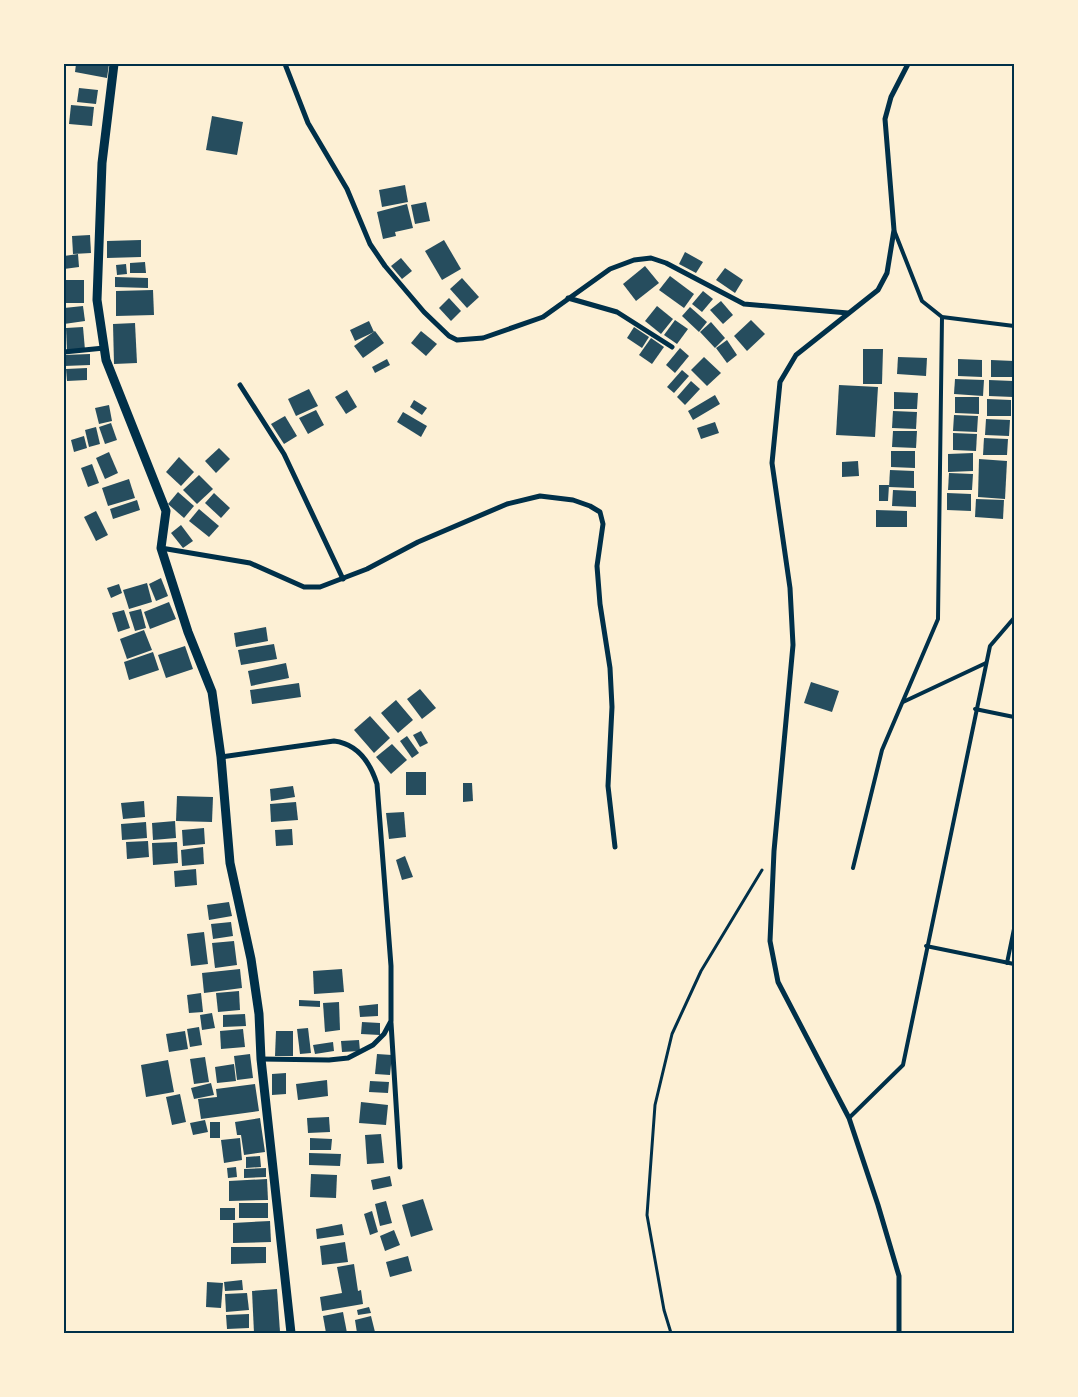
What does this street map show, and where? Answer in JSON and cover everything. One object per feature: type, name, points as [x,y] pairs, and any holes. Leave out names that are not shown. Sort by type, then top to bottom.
[{"type":"street","points":[[114,64],[102,163],[97,300],[106,360],[132,431],[166,511],[161,548],[188,632],[212,692],[221,757],[230,863],[251,959],[259,1014],[261,1059],[270,1123],[291,1333]]},
{"type":"street","points":[[284,64],[308,122],[347,189],[360,223],[385,266],[424,312],[449,336],[457,340],[483,338],[543,317],[554,311],[568,298],[610,269],[634,260],[651,258],[666,263],[744,304],[848,313]]},
{"type":"street","points":[[899,1333],[899,1276],[878,1205],[849,1118],[778,982],[770,941],[774,851],[793,645],[790,588],[772,463],[780,382],[796,355],[878,290],[888,273],[894,230],[885,119],[891,98],[908,64]]},
{"type":"street","points":[[568,298],[617,312],[672,347]]},
{"type":"street","points":[[64,352],[104,348]]},
{"type":"street","points":[[240,385],[284,454],[343,579]]},
{"type":"street","points":[[161,548],[250,563],[304,587],[320,587],[343,579],[418,542],[507,504],[540,496],[573,500],[600,512],[603,524],[597,566],[600,604],[610,668],[612,707],[608,786],[615,847]]},
{"type":"street","points":[[221,757],[334,742],[346,743],[357,750],[366,762],[377,784],[391,966],[390,1021],[400,1167]]},
{"type":"street","points":[[261,1059],[329,1060],[348,1058],[373,1044],[384,1034],[390,1021]]},
{"type":"lane","points":[[894,230],[922,301],[942,317],[1014,326]]},
{"type":"lane","points":[[854,868],[882,750],[938,620],[942,317]]},
{"type":"lane","points":[[849,1118],[903,1064],[975,709],[990,646],[1014,618]]},
{"type":"lane","points":[[903,702],[986,663]]},
{"type":"lane","points":[[975,709],[1014,717]]},
{"type":"lane","points":[[1007,963],[1014,930]]},
{"type":"lane","points":[[926,946],[1014,964]]},
{"type":"path","points":[[671,1333],[664,1310],[646,1215],[655,1105],[672,1034],[701,971],[774,851]]},
{"type":"building","points":[[76,64],[109,64],[107,78],[75,72]]},
{"type":"building","points":[[79,88],[98,90],[96,104],[77,102]]},
{"type":"building","points":[[71,105],[94,107],[92,126],[69,124]]},
{"type":"building","points":[[212,116],[243,122],[237,155],[206,150]]},
{"type":"building","points":[[405,185],[408,202],[382,207],[379,190]]},
{"type":"building","points":[[426,202],[430,221],[415,224],[411,205]]},
{"type":"building","points":[[407,204],[413,228],[395,232],[396,236],[383,239],[377,212]]},
{"type":"building","points":[[90,235],[91,253],[73,254],[72,236]]},
{"type":"building","points":[[141,240],[141,257],[107,258],[107,241]]},
{"type":"building","points":[[444,240],[461,269],[442,280],[425,251]]},
{"type":"building","points":[[685,252],[703,262],[696,273],[679,264]]},
{"type":"building","points":[[78,254],[79,267],[64,269],[64,256]]},
{"type":"building","points":[[401,258],[412,271],[402,279],[391,266]]},
{"type":"building","points":[[145,262],[146,273],[130,273],[130,263]]},
{"type":"building","points":[[126,264],[127,274],[117,275],[116,265]]},
{"type":"building","points":[[645,266],[659,283],[636,301],[623,284]]},
{"type":"building","points":[[725,268],[743,280],[735,293],[716,280]]},
{"type":"building","points":[[670,276],[694,294],[684,308],[659,290]]},
{"type":"building","points":[[115,277],[148,278],[148,288],[115,287]]},
{"type":"building","points":[[462,278],[479,297],[467,308],[450,289]]},
{"type":"building","points":[[64,280],[84,280],[84,303],[64,303]]},
{"type":"building","points":[[153,290],[154,315],[116,316],[116,291]]},
{"type":"building","points":[[703,291],[713,299],[702,312],[692,304]]},
{"type":"building","points":[[449,298],[461,311],[451,321],[439,308]]},
{"type":"building","points":[[721,301],[733,315],[723,324],[710,310]]},
{"type":"building","points":[[83,306],[85,321],[64,324],[64,308]]},
{"type":"building","points":[[657,306],[673,319],[661,334],[645,321]]},
{"type":"building","points":[[690,307],[707,322],[699,332],[682,316]]},
{"type":"building","points":[[675,320],[688,329],[677,344],[664,335]]},
{"type":"building","points":[[751,320],[765,334],[747,351],[734,336]]},
{"type":"building","points":[[369,321],[374,332],[355,341],[350,330]]},
{"type":"building","points":[[711,322],[725,338],[715,348],[700,332]]},
{"type":"building","points":[[135,323],[137,363],[114,364],[113,324]]},
{"type":"building","points":[[83,327],[85,350],[67,351],[66,328]]},
{"type":"building","points":[[634,327],[649,337],[642,348],[627,338]]},
{"type":"building","points":[[375,331],[384,343],[363,358],[354,346]]},
{"type":"building","points":[[421,331],[437,344],[426,356],[411,343]]},
{"type":"building","points":[[651,338],[664,347],[652,364],[639,355]]},
{"type":"building","points":[[727,340],[737,355],[727,363],[716,348]]},
{"type":"building","points":[[680,348],[689,356],[675,373],[666,365]]},
{"type":"building","points":[[863,349],[883,349],[882,384],[863,384]]},
{"type":"building","points":[[90,354],[90,365],[64,366],[64,355]]},
{"type":"building","points":[[704,357],[721,373],[707,386],[691,370]]},
{"type":"building","points":[[898,357],[927,358],[926,376],[897,374]]},
{"type":"building","points":[[387,359],[390,365],[375,373],[372,367]]},
{"type":"building","points":[[958,359],[982,360],[982,377],[958,376]]},
{"type":"building","points":[[991,360],[1014,361],[1014,377],[991,377]]},
{"type":"building","points":[[87,368],[87,380],[67,381],[66,369]]},
{"type":"building","points":[[682,370],[689,376],[674,393],[667,387]]},
{"type":"building","points":[[955,379],[984,380],[983,396],[954,394]]},
{"type":"building","points":[[989,380],[1013,381],[1013,397],[989,396]]},
{"type":"building","points":[[691,381],[700,389],[685,405],[677,397]]},
{"type":"building","points":[[839,385],[878,387],[875,437],[836,435]]},
{"type":"building","points":[[309,389],[318,406],[296,416],[288,399]]},
{"type":"building","points":[[347,390],[357,407],[346,414],[335,397]]},
{"type":"building","points":[[894,392],[918,393],[917,409],[894,409]]},
{"type":"building","points":[[715,395],[720,404],[693,420],[688,411]]},
{"type":"building","points":[[955,397],[979,397],[979,414],[955,413]]},
{"type":"building","points":[[987,399],[1011,400],[1011,416],[987,416]]},
{"type":"building","points":[[414,400],[427,408],[422,415],[410,407]]},
{"type":"building","points":[[109,405],[112,421],[99,424],[95,408]]},
{"type":"building","points":[[316,410],[324,425],[308,434],[299,418]]},
{"type":"building","points":[[893,411],[917,412],[916,429],[892,428]]},
{"type":"building","points":[[403,412],[427,426],[421,437],[397,422]]},
{"type":"building","points":[[954,415],[978,416],[977,432],[953,431]]},
{"type":"building","points":[[285,416],[297,436],[284,444],[271,424]]},
{"type":"building","points":[[986,419],[1010,420],[1009,436],[985,435]]},
{"type":"building","points":[[715,422],[719,433],[701,439],[697,428]]},
{"type":"building","points":[[111,423],[117,440],[105,444],[99,427]]},
{"type":"building","points":[[96,427],[100,444],[89,447],[85,430]]},
{"type":"building","points":[[893,431],[917,431],[916,448],[892,447]]},
{"type":"building","points":[[953,433],[977,434],[976,451],[953,450]]},
{"type":"building","points":[[84,436],[87,448],[74,452],[71,440]]},
{"type":"building","points":[[984,438],[1008,439],[1007,455],[983,455]]},
{"type":"building","points":[[219,448],[230,459],[216,473],[205,461]]},
{"type":"building","points":[[891,451],[915,451],[915,468],[891,467]]},
{"type":"building","points":[[109,452],[118,473],[105,479],[96,458]]},
{"type":"building","points":[[973,453],[973,471],[948,472],[948,454]]},
{"type":"building","points":[[179,457],[194,472],[181,486],[166,472]]},
{"type":"building","points":[[979,459],[1007,461],[1005,499],[978,497]]},
{"type":"building","points":[[858,461],[859,476],[842,477],[842,462]]},
{"type":"building","points":[[92,464],[99,483],[88,487],[81,468]]},
{"type":"building","points":[[890,470],[914,471],[914,488],[889,487]]},
{"type":"building","points":[[949,473],[973,474],[972,490],[948,490]]},
{"type":"building","points":[[199,475],[213,489],[197,504],[183,490]]},
{"type":"building","points":[[129,479],[135,498],[108,506],[102,488]]},
{"type":"building","points":[[879,485],[889,485],[888,501],[879,501]]},
{"type":"building","points":[[893,490],[916,491],[916,507],[892,506]]},
{"type":"building","points":[[178,492],[194,506],[184,518],[168,504]]},
{"type":"building","points":[[214,493],[230,508],[221,518],[205,503]]},
{"type":"building","points":[[947,493],[971,494],[971,511],[947,510]]},
{"type":"building","points":[[976,499],[1004,500],[1003,519],[975,517]]},
{"type":"building","points":[[137,500],[140,510],[113,519],[110,509]]},
{"type":"building","points":[[199,509],[219,526],[209,537],[189,521]]},
{"type":"building","points":[[876,510],[907,511],[907,527],[876,527]]},
{"type":"building","points":[[96,511],[108,535],[96,541],[84,517]]},
{"type":"building","points":[[181,525],[193,541],[183,548],[171,533]]},
{"type":"building","points":[[161,578],[168,596],[156,601],[149,584]]},
{"type":"building","points":[[147,583],[152,602],[129,609],[123,590]]},
{"type":"building","points":[[119,584],[122,593],[111,598],[107,588]]},
{"type":"building","points":[[169,602],[176,619],[150,629],[144,612]]},
{"type":"building","points":[[141,609],[146,628],[135,631],[129,612]]},
{"type":"building","points":[[124,610],[130,628],[118,632],[112,613]]},
{"type":"building","points":[[266,627],[268,641],[236,647],[234,633]]},
{"type":"building","points":[[144,630],[152,650],[127,659],[120,639]]},
{"type":"building","points":[[274,644],[277,659],[241,665],[238,650]]},
{"type":"building","points":[[185,646],[193,669],[166,678],[158,655]]},
{"type":"building","points":[[153,652],[159,670],[129,680],[124,662]]},
{"type":"building","points":[[286,663],[289,678],[251,686],[248,671]]},
{"type":"building","points":[[811,682],[839,691],[832,712],[804,703]]},
{"type":"building","points":[[299,683],[301,697],[252,704],[250,690]]},
{"type":"building","points":[[420,689],[436,708],[422,719],[407,699]]},
{"type":"building","points":[[396,700],[413,720],[398,733],[381,713]]},
{"type":"building","points":[[370,716],[390,738],[374,753],[354,730]]},
{"type":"building","points":[[421,731],[428,743],[420,747],[413,735]]},
{"type":"building","points":[[407,736],[419,753],[412,758],[400,741]]},
{"type":"building","points":[[392,744],[407,760],[391,774],[376,757]]},
{"type":"building","points":[[406,772],[426,772],[426,795],[406,795]]},
{"type":"building","points":[[463,783],[472,783],[473,801],[463,802]]},
{"type":"building","points":[[293,786],[295,797],[271,801],[270,789]]},
{"type":"building","points":[[177,796],[213,797],[212,822],[176,821]]},
{"type":"building","points":[[144,801],[145,817],[123,819],[121,803]]},
{"type":"building","points":[[296,802],[298,820],[271,822],[270,804]]},
{"type":"building","points":[[404,812],[406,837],[389,839],[386,813]]},
{"type":"building","points":[[175,821],[176,838],[153,840],[152,823]]},
{"type":"building","points":[[146,822],[147,838],[122,840],[121,824]]},
{"type":"building","points":[[204,828],[205,844],[183,846],[182,830]]},
{"type":"building","points":[[292,829],[293,845],[276,846],[275,830]]},
{"type":"building","points":[[148,841],[149,857],[127,859],[126,842]]},
{"type":"building","points":[[177,842],[178,863],[153,865],[152,843]]},
{"type":"building","points":[[203,847],[204,864],[182,866],[181,850]]},
{"type":"building","points":[[405,856],[413,877],[402,880],[396,860]]},
{"type":"building","points":[[196,869],[197,885],[175,887],[174,871]]},
{"type":"building","points":[[229,902],[232,916],[209,920],[207,905]]},
{"type":"building","points":[[231,922],[233,936],[213,939],[211,924]]},
{"type":"building","points":[[204,932],[208,964],[191,966],[187,934]]},
{"type":"building","points":[[234,941],[237,965],[215,968],[212,943]]},
{"type":"building","points":[[240,969],[242,988],[204,993],[202,973]]},
{"type":"building","points":[[342,969],[344,992],[314,994],[313,971]]},
{"type":"building","points":[[239,991],[240,1010],[218,1012],[216,993]]},
{"type":"building","points":[[201,993],[203,1012],[189,1013],[187,995]]},
{"type":"building","points":[[299,1000],[320,1001],[320,1007],[299,1006]]},
{"type":"building","points":[[339,1002],[340,1030],[325,1032],[323,1003]]},
{"type":"building","points":[[378,1004],[378,1016],[360,1017],[359,1006]]},
{"type":"building","points":[[212,1013],[215,1028],[202,1030],[200,1015]]},
{"type":"building","points":[[245,1014],[246,1026],[223,1027],[223,1015]]},
{"type":"building","points":[[362,1022],[380,1023],[380,1035],[361,1034]]},
{"type":"building","points":[[199,1027],[202,1045],[190,1047],[187,1029]]},
{"type":"building","points":[[308,1028],[311,1053],[300,1054],[297,1029]]},
{"type":"building","points":[[243,1029],[245,1047],[221,1049],[220,1031]]},
{"type":"building","points":[[185,1031],[188,1049],[169,1052],[166,1034]]},
{"type":"building","points":[[276,1031],[293,1031],[293,1056],[275,1056]]},
{"type":"building","points":[[359,1040],[360,1051],[342,1052],[341,1041]]},
{"type":"building","points":[[333,1042],[334,1051],[315,1054],[313,1045]]},
{"type":"building","points":[[250,1054],[253,1078],[237,1080],[234,1056]]},
{"type":"building","points":[[377,1054],[392,1055],[390,1075],[375,1074]]},
{"type":"building","points":[[205,1057],[209,1082],[194,1084],[190,1059]]},
{"type":"building","points":[[168,1060],[174,1092],[146,1097],[141,1065]]},
{"type":"building","points":[[234,1064],[236,1081],[217,1083],[215,1067]]},
{"type":"building","points":[[286,1073],[286,1094],[272,1095],[272,1074]]},
{"type":"building","points":[[327,1080],[328,1096],[298,1100],[296,1084]]},
{"type":"building","points":[[370,1081],[389,1082],[388,1093],[369,1092]]},
{"type":"building","points":[[211,1083],[214,1095],[194,1099],[191,1088]]},
{"type":"building","points":[[255,1084],[259,1111],[201,1119],[198,1099],[217,1097],[216,1089]]},
{"type":"building","points":[[180,1094],[186,1122],[172,1125],[166,1097]]},
{"type":"building","points":[[361,1102],[388,1105],[386,1125],[359,1123]]},
{"type":"building","points":[[329,1117],[330,1132],[308,1133],[307,1118]]},
{"type":"building","points":[[260,1118],[265,1152],[244,1155],[241,1135],[237,1135],[235,1122]]},
{"type":"building","points":[[205,1120],[208,1132],[193,1135],[190,1123]]},
{"type":"building","points":[[210,1122],[220,1122],[220,1138],[210,1138]]},
{"type":"building","points":[[381,1134],[384,1163],[367,1164],[365,1135]]},
{"type":"building","points":[[240,1138],[242,1160],[224,1163],[221,1140]]},
{"type":"building","points":[[310,1138],[332,1139],[331,1150],[310,1150]]},
{"type":"building","points":[[309,1153],[341,1154],[340,1166],[309,1165]]},
{"type":"building","points":[[260,1156],[261,1167],[246,1168],[246,1157]]},
{"type":"building","points":[[236,1167],[237,1177],[228,1178],[227,1168]]},
{"type":"building","points":[[266,1168],[266,1177],[244,1178],[244,1169]]},
{"type":"building","points":[[311,1174],[337,1175],[336,1198],[310,1197]]},
{"type":"building","points":[[390,1176],[392,1186],[373,1190],[371,1180]]},
{"type":"building","points":[[267,1179],[268,1200],[229,1201],[229,1181]]},
{"type":"building","points":[[423,1199],[433,1230],[411,1237],[402,1205]]},
{"type":"building","points":[[386,1201],[392,1223],[380,1226],[375,1204]]},
{"type":"building","points":[[239,1203],[268,1203],[268,1218],[239,1218]]},
{"type":"building","points":[[220,1208],[235,1208],[235,1220],[220,1220]]},
{"type":"building","points":[[372,1211],[378,1232],[370,1235],[364,1214]]},
{"type":"building","points":[[270,1221],[271,1242],[233,1243],[233,1223]]},
{"type":"building","points":[[342,1224],[344,1235],[317,1239],[316,1229]]},
{"type":"building","points":[[394,1230],[400,1245],[385,1251],[380,1236]]},
{"type":"building","points":[[345,1242],[348,1262],[322,1265],[320,1246]]},
{"type":"building","points":[[231,1247],[266,1247],[266,1263],[231,1264]]},
{"type":"building","points":[[408,1256],[412,1271],[390,1277],[386,1262]]},
{"type":"building","points":[[354,1264],[358,1291],[361,1290],[363,1304],[322,1311],[320,1297],[342,1293],[337,1267]]},
{"type":"building","points":[[242,1280],[243,1290],[225,1291],[224,1282]]},
{"type":"building","points":[[207,1282],[223,1283],[221,1308],[206,1307]]},
{"type":"building","points":[[277,1289],[280,1332],[254,1333],[252,1291]]},
{"type":"building","points":[[247,1293],[249,1310],[226,1312],[225,1294]]},
{"type":"building","points":[[369,1307],[371,1313],[358,1315],[357,1310]]},
{"type":"building","points":[[343,1312],[347,1333],[326,1333],[323,1316]]},
{"type":"building","points":[[249,1314],[249,1328],[227,1329],[226,1315]]},
{"type":"building","points":[[371,1316],[375,1332],[357,1333],[355,1320]]}]
